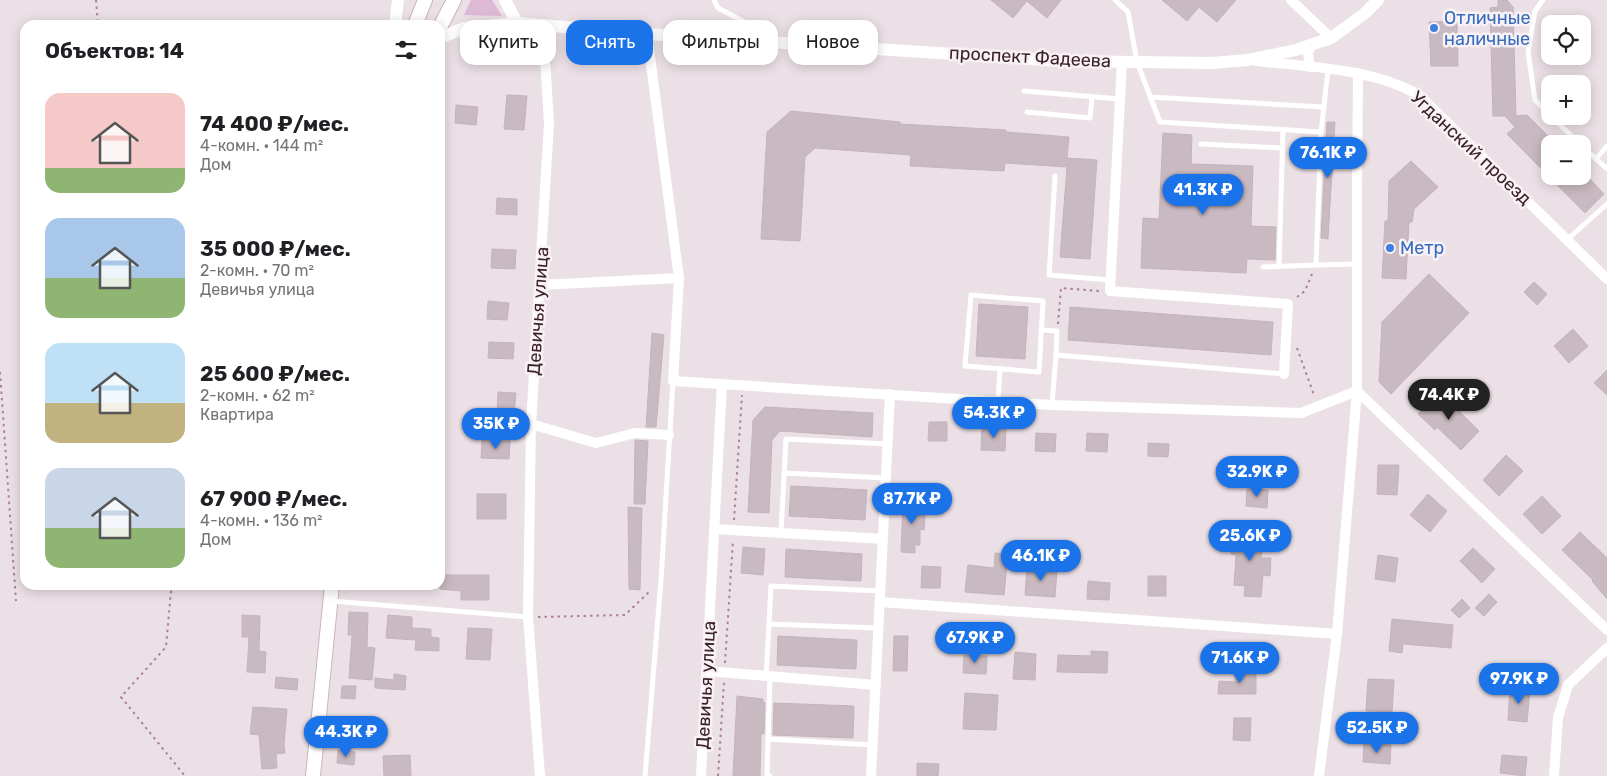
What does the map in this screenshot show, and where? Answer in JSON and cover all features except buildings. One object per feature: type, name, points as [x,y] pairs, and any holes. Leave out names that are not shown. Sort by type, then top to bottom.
[{"type":"main road","points":[[417,20],[425,0]]},
{"type":"main road","points":[[444,20],[454,0]]},
{"type":"main road","points":[[314,776],[332,590]]},
{"type":"street","points":[[398,0],[398,20]]},
{"type":"street","points":[[505,0],[515,20]]},
{"type":"street","points":[[1291,0],[1331,38]]},
{"type":"street","name":"проспект Фадеева","points":[[653,34],[1061,61],[1211,62],[1248,60],[1296,50],[1331,38],[1364,14],[1378,0]]},
{"type":"street","name":"проспект Фадеева","points":[[445,36],[460,30]]},
{"type":"street","points":[[1310,67],[1308,53],[1311,45]]},
{"type":"street","name":"Угданский проезд","points":[[1248,60],[1358,73],[1403,86],[1419,95],[1607,279]]},
{"type":"street","points":[[1122,61],[1110,292],[1288,304],[1284,374]]},
{"type":"street","name":"Девичья улица","points":[[540,776],[528,617],[530,424],[549,123],[545,65]]},
{"type":"street","points":[[652,65],[680,278],[673,381],[1052,405],[1301,413],[1357,391]]},
{"type":"street","points":[[1319,776],[1337,634],[1357,391],[1358,73]]},
{"type":"street","points":[[539,285],[680,278]]},
{"type":"street","name":"Девичья улица","points":[[701,776],[722,384]]},
{"type":"street","points":[[1357,391],[1607,630]]},
{"type":"street","points":[[871,776],[890,394]]},
{"type":"street","points":[[530,424],[596,443],[635,433],[669,435]]},
{"type":"street","points":[[714,529],[883,539]]},
{"type":"street","points":[[880,602],[1337,634]]},
{"type":"street","points":[[1554,776],[1558,718],[1568,685],[1607,648]]},
{"type":"street","points":[[706,671],[876,685]]},
{"type":"lane","points":[[714,0],[718,8],[782,42]]},
{"type":"lane","points":[[1115,0],[1128,12],[1137,62],[1160,122],[1321,132]]},
{"type":"lane","points":[[1541,106],[1535,100],[1528,52],[1535,11],[1543,0]]},
{"type":"lane","points":[[1316,265],[1321,132],[1328,70]]},
{"type":"lane","points":[[1024,91],[1120,99]]},
{"type":"lane","points":[[1026,112],[1090,118],[1092,97]]},
{"type":"lane","points":[[1150,97],[1323,107]]},
{"type":"lane","points":[[1560,125],[1571,135]]},
{"type":"lane","points":[[1279,267],[1283,130]]},
{"type":"lane","points":[[1201,144],[1283,148]]},
{"type":"lane","points":[[1596,159],[1607,146]]},
{"type":"lane","points":[[1591,154],[1607,169]]},
{"type":"lane","points":[[1055,176],[1049,275],[1110,280]]},
{"type":"lane","points":[[1568,239],[1607,204]]},
{"type":"lane","points":[[1263,267],[1357,264]]},
{"type":"lane","points":[[971,295],[1043,301],[1042,330],[1039,372],[965,366],[971,295]]},
{"type":"lane","points":[[1042,330],[1057,331],[1052,405]]},
{"type":"lane","points":[[1056,355],[1284,374]]},
{"type":"lane","points":[[998,401],[1000,369]]},
{"type":"lane","points":[[645,776],[661,580],[673,381]]},
{"type":"lane","points":[[781,532],[786,439],[888,444]]},
{"type":"lane","points":[[784,473],[886,478]]},
{"type":"lane","points":[[770,776],[767,776],[768,676],[772,586],[880,591]]},
{"type":"lane","points":[[331,600],[528,617]]},
{"type":"lane","points":[[769,624],[879,628]]},
{"type":"lane","points":[[768,740],[873,745]]},
{"type":"path","points":[[96,0],[98,20]]},
{"type":"path","points":[[1288,304],[1305,291],[1316,265]]},
{"type":"path","points":[[1057,331],[1061,288],[1110,292]]},
{"type":"path","points":[[1296,346],[1318,406]]},
{"type":"path","points":[[0,372],[16,601]]},
{"type":"path","points":[[718,776],[742,386]]},
{"type":"path","points":[[528,617],[624,615],[661,580]]},
{"type":"path","points":[[170,590],[166,647],[121,697],[185,776]]},
{"type":"shaded area","points":[[471,0],[492,0],[502,16],[464,15]]},
{"type":"place","name":"Отличные наличные","points":[[1434,28]]},
{"type":"place","name":"Метр","points":[[1390,248]]}]
